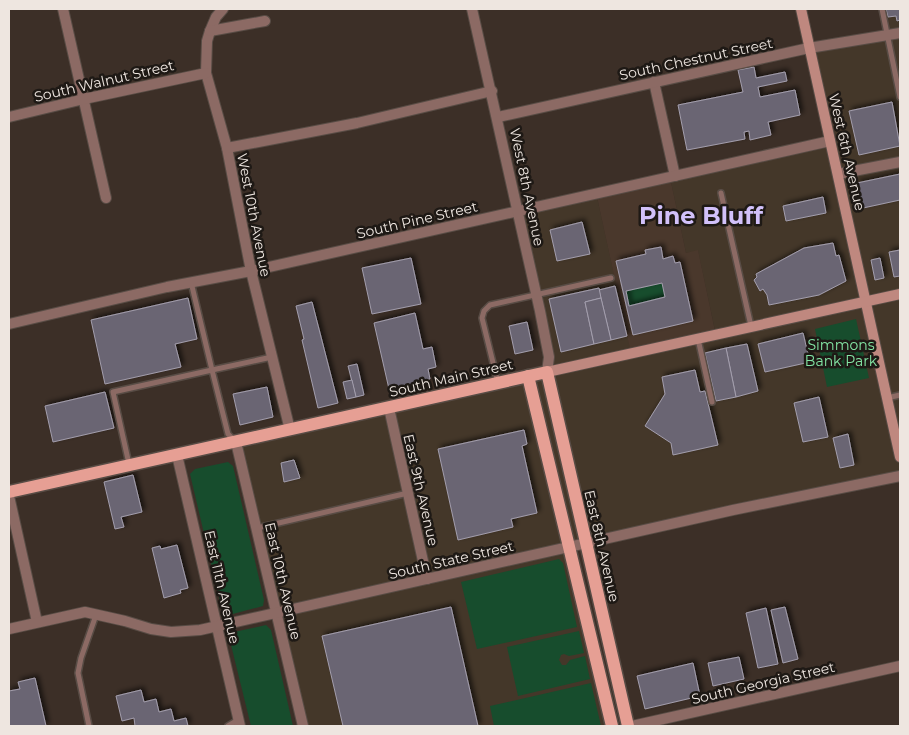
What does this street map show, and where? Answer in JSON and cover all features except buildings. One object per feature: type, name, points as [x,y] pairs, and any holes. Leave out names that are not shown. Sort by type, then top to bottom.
[{"type":"main road","name":"West 6th Avenue","points":[[801,9],[900,456]]},
{"type":"main road","name":"South Main Street","points":[[9,494],[129,464],[236,442],[900,294]]},
{"type":"main road","name":"East 8th Avenue","points":[[547,372],[628,726]]},
{"type":"main road","points":[[528,376],[612,726]]},
{"type":"street","points":[[63,9],[106,198]]},
{"type":"street","name":"West 10th Avenue","points":[[223,9],[216,17],[210,31],[206,73],[227,148],[251,271],[290,430]]},
{"type":"street","name":"West 8th Avenue","points":[[472,9],[498,117],[549,357],[547,372]]},
{"type":"street","points":[[210,31],[265,21]]},
{"type":"street","name":"South Chestnut Street","points":[[498,117],[809,48],[900,33]]},
{"type":"street","name":"South Walnut Street","points":[[9,117],[84,98],[206,73]]},
{"type":"street","points":[[654,82],[675,176]]},
{"type":"street","points":[[227,148],[357,123],[492,91]]},
{"type":"street","name":"South Pine Street","points":[[9,324],[830,141]]},
{"type":"street","points":[[838,174],[900,162]]},
{"type":"street","name":"East 9th Avenue","points":[[389,408],[427,579]]},
{"type":"street","name":"East 10th Avenue","points":[[236,442],[303,726]]},
{"type":"street","name":"East 11th Avenue","points":[[177,455],[239,723]]},
{"type":"street","name":"South State Street","points":[[9,629],[86,612],[151,629],[171,632],[200,630],[733,510],[900,476]]},
{"type":"street","points":[[9,494],[38,622]]},
{"type":"street","name":"South Georgia Street","points":[[632,726],[658,723],[900,666]]},
{"type":"lane","points":[[882,9],[900,97]]},
{"type":"lane","points":[[721,193],[751,326]]},
{"type":"lane","points":[[498,383],[482,318],[484,311],[490,306],[612,278]]},
{"type":"lane","points":[[191,282],[228,434],[236,442]]},
{"type":"lane","points":[[698,338],[712,402]]},
{"type":"lane","points":[[129,464],[113,392],[272,357]]},
{"type":"lane","points":[[887,398],[900,395]]},
{"type":"lane","points":[[256,528],[408,493]]},
{"type":"lane","points":[[89,726],[78,673],[81,658],[96,615]]},
{"type":"lane","points":[[228,726],[239,723]]},
{"type":"shaded area","points":[[886,9],[900,9],[900,471],[565,543],[608,726],[306,726],[240,448],[555,377],[523,214],[597,197],[632,356],[717,340],[698,251],[686,253],[671,182],[838,145],[815,52],[892,36]]},
{"type":"shaded area","points":[[671,182],[686,253],[698,250],[715,331],[630,349],[597,197]]},
{"type":"green space","points":[[662,283],[665,297],[629,306],[626,291]]},
{"type":"green space","name":"Simmons Bank Park","points":[[856,319],[869,378],[827,387],[815,329]]},
{"type":"green space","points":[[228,462],[233,466],[264,600],[263,606],[229,615],[222,610],[190,474],[195,469]]},
{"type":"green space","points":[[559,559],[563,563],[577,627],[477,649],[461,582]]},
{"type":"green space","points":[[266,625],[271,630],[293,726],[251,726],[231,645],[231,634]]},
{"type":"green space","points":[[579,631],[584,653],[569,656],[564,654],[561,655],[559,660],[562,665],[566,665],[570,660],[585,656],[590,679],[518,696],[507,647]]},
{"type":"green space","points":[[591,683],[601,726],[494,726],[490,706]]},
{"type":"district","name":"Pine Bluff","points":[[701,216]]}]
